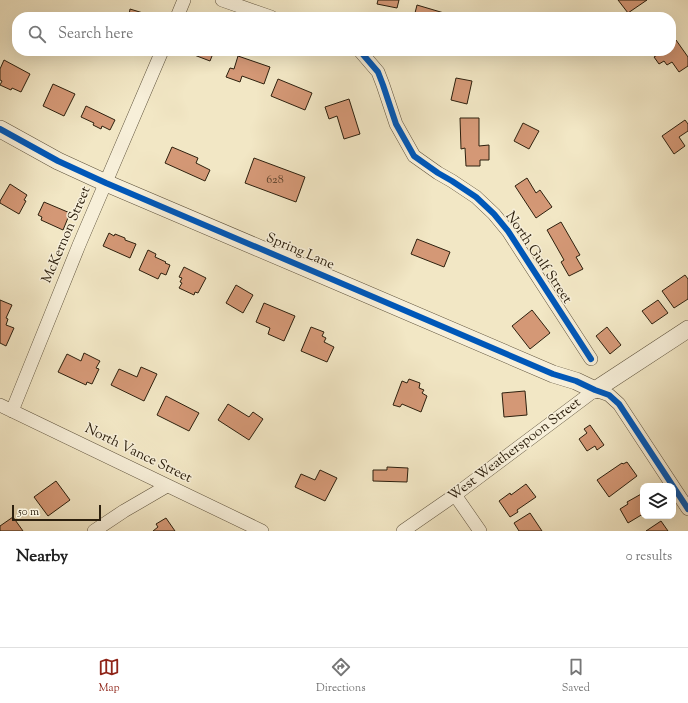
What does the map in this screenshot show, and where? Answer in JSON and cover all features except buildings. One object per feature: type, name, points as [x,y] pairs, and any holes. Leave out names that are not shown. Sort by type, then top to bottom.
[{"type":"street","points":[[179,12],[184,0]]},
{"type":"street","points":[[222,0],[257,12]]},
{"type":"street","name":"McKernon Street","points":[[6,408],[79,245],[160,56]]},
{"type":"street","name":"North Gulf Street","points":[[364,56],[378,72],[396,124],[414,156],[476,198],[494,214],[508,232],[591,359]]},
{"type":"street","name":"Spring Lane","points":[[0,129],[58,161],[106,183],[553,374],[576,381],[595,390]]},
{"type":"street","name":"West Weatherspoon Street","points":[[403,531],[455,495],[595,390],[688,329]]},
{"type":"street","points":[[595,390],[609,395],[619,404],[688,508]]},
{"type":"street","name":"North Vance Street","points":[[6,408],[262,531]]},
{"type":"street","points":[[94,531],[124,511],[167,486]]},
{"type":"street","points":[[455,495],[480,531]]},
{"type":"cycle path","points":[[364,56],[378,72],[396,124],[414,156],[476,197],[494,214],[508,231],[591,359]]},
{"type":"cycle path","points":[[0,129],[58,161],[106,183],[553,374],[576,381],[609,395],[619,404],[688,509]]}]
